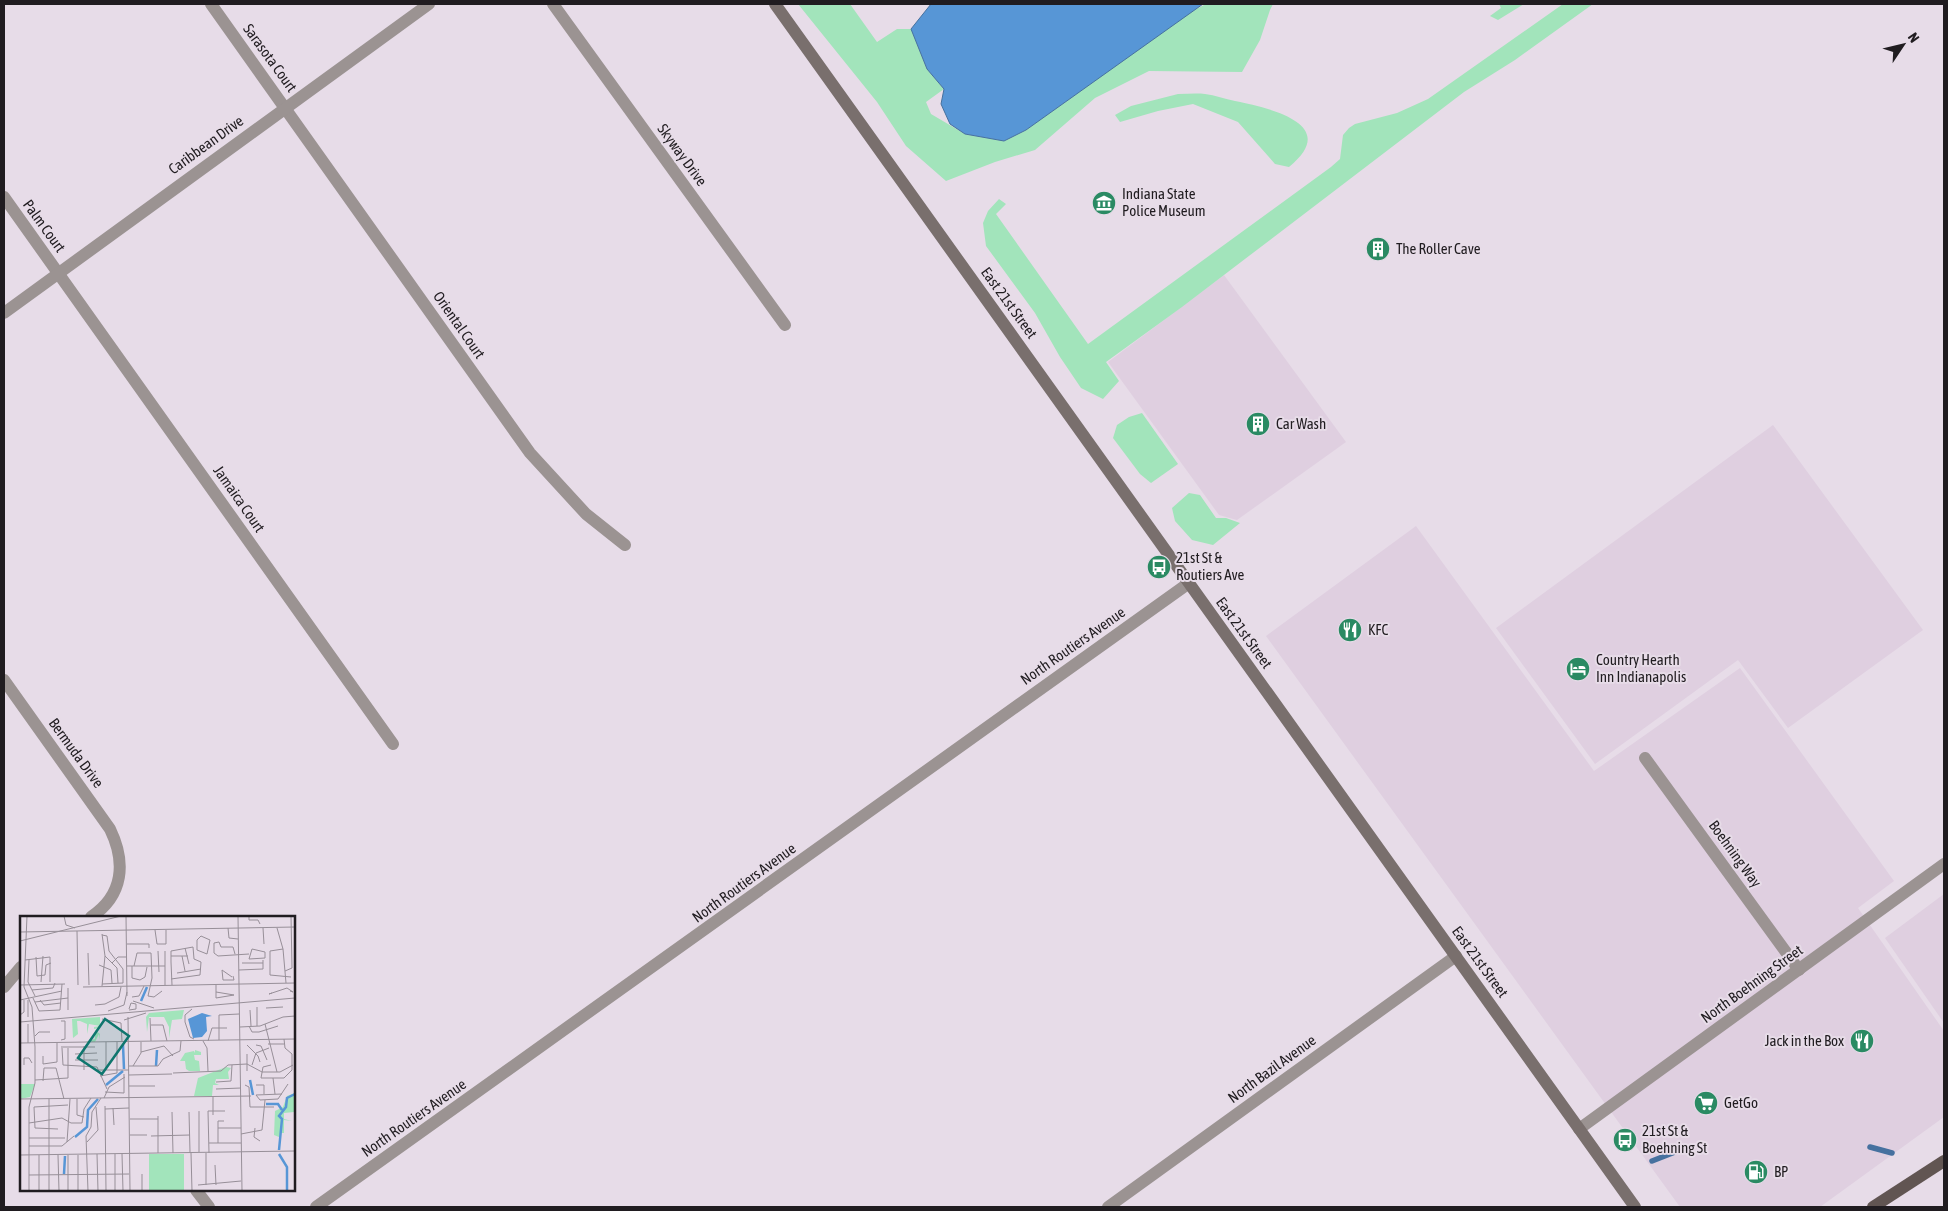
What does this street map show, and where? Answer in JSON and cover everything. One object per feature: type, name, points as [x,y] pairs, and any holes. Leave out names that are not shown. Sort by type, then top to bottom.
[{"type":"main road","name":"East 21st Street","points":[[774,4],[1636,1207]]},
{"type":"main road","points":[[1878,1206],[1944,1161]]},
{"type":"street","name":"Sarasota Court","points":[[211,4],[285,108]]},
{"type":"street","name":"Caribbean Drive","points":[[4,313],[428,4]]},
{"type":"street","name":"Skyway Drive","points":[[553,4],[784,324]]},
{"type":"street","name":"Oriental Court","points":[[285,108],[530,453],[586,514],[625,546]]},
{"type":"street","name":"Palm Court","points":[[4,197],[58,273]]},
{"type":"street","name":"Jamaica Court","points":[[58,273],[392,744]]},
{"type":"street","name":"North Routiers Avenue","points":[[316,1207],[1189,583]]},
{"type":"street","name":"Bermuda Drive","points":[[4,680],[110,829],[118,846],[121,864],[114,892],[102,908],[92,916]]},
{"type":"street","name":"Boehning Way","points":[[1645,758],[1799,970]]},
{"type":"street","name":"North Boehning Street","points":[[1580,1129],[1944,864]]},
{"type":"street","name":"North Bazil Avenue","points":[[1108,1207],[1456,956]]},
{"type":"street","points":[[4,988],[20,968]]},
{"type":"street","points":[[197,1191],[209,1207]]},
{"type":"shaded area","points":[[1224,275],[1346,442],[1237,520],[1219,515],[1108,362]]},
{"type":"shaded area","points":[[1773,425],[1923,630],[1788,728],[1738,660],[1595,764],[1496,628]]},
{"type":"shaded area","points":[[1416,526],[1594,771],[1740,668],[1894,881],[1858,908],[1944,1031],[1944,1117],[1820,1207],[1680,1207],[1266,636]]},
{"type":"shaded area","points":[[1944,894],[1944,1023],[1885,938]]},
{"type":"green space","points":[[798,4],[850,4],[877,42],[897,29],[911,29],[927,69],[944,89],[926,102],[931,114],[965,134],[1004,141],[1026,130],[1192,11],[1206,4],[1273,4],[1260,40],[1242,72],[1149,71],[1095,98],[1035,150],[995,162],[946,181],[906,146],[877,102]]},
{"type":"green space","points":[[1499,4],[1524,4],[1498,20],[1490,16],[1501,8]]},
{"type":"green space","points":[[1563,4],[1593,4],[1515,60],[1464,92],[1182,307],[1106,362],[1119,381],[1103,399],[1081,388],[1060,357],[1035,313],[986,246],[983,223],[988,211],[999,199],[1006,204],[996,214],[1088,344],[1331,167],[1340,159],[1343,135],[1349,128],[1355,124],[1397,113],[1428,99]]},
{"type":"green space","points":[[1178,94],[1209,95],[1265,108],[1295,121],[1304,129],[1308,140],[1303,152],[1289,167],[1275,164],[1238,122],[1193,104],[1158,111],[1120,122],[1115,115],[1131,106]]},
{"type":"green space","points":[[1142,413],[1178,464],[1151,483],[1140,474],[1113,438],[1117,425],[1129,417]]},
{"type":"green space","points":[[1189,493],[1200,495],[1216,518],[1226,518],[1240,523],[1213,545],[1192,540],[1175,521],[1172,508]]},
{"type":"water","points":[[931,4],[1203,4],[1026,130],[1004,141],[965,134],[950,124],[941,104],[944,89],[927,69],[911,29]]},
{"type":"waterway","points":[[1870,1147],[1892,1153]]},
{"type":"waterway","points":[[1652,1161],[1675,1152]]},
{"type":"place","name":"Indiana State Police Museum","points":[[1104,203]]},
{"type":"place","name":"The Roller Cave","points":[[1378,249]]},
{"type":"place","name":"Car Wash","points":[[1258,424]]},
{"type":"place","name":"21st St & Routiers Ave","points":[[1159,567]]},
{"type":"place","name":"KFC","points":[[1350,630]]},
{"type":"place","name":"Country Hearth Inn Indianapolis","points":[[1578,669]]},
{"type":"place","name":"Jack in the Box","points":[[1862,1041]]},
{"type":"place","name":"GetGo","points":[[1706,1103]]},
{"type":"place","name":"21st St & Boehning St","points":[[1625,1140]]},
{"type":"place","name":"BP","points":[[1756,1172]]}]
